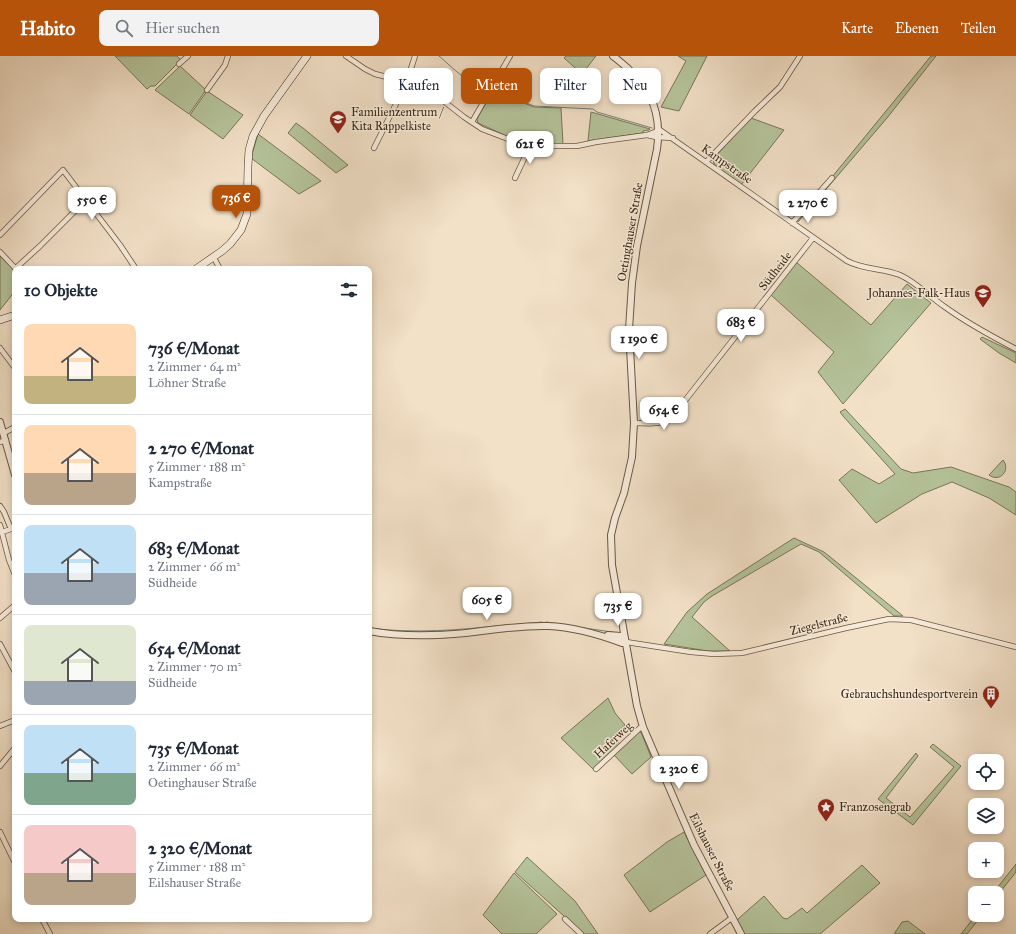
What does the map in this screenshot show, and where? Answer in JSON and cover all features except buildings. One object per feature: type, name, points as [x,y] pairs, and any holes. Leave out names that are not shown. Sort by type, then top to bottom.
[{"type":"main road","points":[[201,266],[214,258],[235,238],[241,230],[245,222],[246,214],[248,157],[256,129],[307,56]]},
{"type":"main road","points":[[0,320],[12,317]]},
{"type":"street","points":[[179,64],[188,56]]},
{"type":"street","points":[[207,90],[225,65],[228,56]]},
{"type":"street","points":[[346,56],[365,69],[375,74],[384,76]]},
{"type":"street","points":[[411,68],[415,56]]},
{"type":"street","points":[[472,122],[510,56]]},
{"type":"street","name":"Oetinghauser Straße","points":[[613,56],[631,71],[645,87],[654,106],[658,130],[656,153],[637,246],[632,283],[629,329],[634,442],[630,471],[611,535],[612,566],[626,642]]},
{"type":"street","points":[[706,162],[755,110],[780,87],[800,56]]},
{"type":"street","points":[[374,148],[396,104]]},
{"type":"street","points":[[448,104],[482,128],[530,146],[577,146],[647,135],[658,130]]},
{"type":"street","name":"Kampstraße","points":[[658,130],[673,138],[813,238],[854,264],[899,274],[975,328],[1016,349]]},
{"type":"street","points":[[647,135],[673,138]]},
{"type":"street","points":[[515,178],[530,146]]},
{"type":"street","points":[[0,235],[64,170],[134,266]]},
{"type":"street","points":[[792,223],[832,178]]},
{"type":"street","points":[[19,266],[86,200]]},
{"type":"street","name":"Südheide","points":[[634,423],[661,423],[669,420],[813,238]]},
{"type":"street","points":[[0,252],[13,266]]},
{"type":"street","points":[[214,258],[218,266]]},
{"type":"street","points":[[0,348],[12,364]]},
{"type":"street","points":[[0,422],[4,433],[3,441],[12,466]]},
{"type":"street","points":[[4,433],[12,429]]},
{"type":"street","points":[[0,506],[11,529],[2,532]]},
{"type":"street","points":[[0,525],[12,568]]},
{"type":"street","points":[[0,618],[12,608]]},
{"type":"street","name":"Ziegelstraße","points":[[626,642],[691,652],[714,654],[742,653],[888,619],[911,620],[1016,647]]},
{"type":"street","points":[[372,631],[422,636],[532,626],[548,626],[562,627],[600,635],[622,643],[626,642]]},
{"type":"street","name":"Eilshauser Straße","points":[[626,642],[637,706],[643,726],[691,838],[741,934]]},
{"type":"street","points":[[0,644],[12,666]]},
{"type":"street","points":[[0,726],[12,721]]},
{"type":"street","name":"Haferweg","points":[[596,769],[643,726]]},
{"type":"street","points":[[0,766],[12,752]]},
{"type":"street","points":[[0,832],[12,857]]},
{"type":"street","points":[[710,934],[733,917]]},
{"type":"street","points":[[565,919],[581,934]]},
{"type":"street","points":[[44,922],[50,934]]},
{"type":"green space","points":[[115,56],[177,56],[181,60],[155,86],[151,86],[147,89]]},
{"type":"green space","points":[[566,56],[596,56],[587,68],[575,68],[564,58]]},
{"type":"green space","points":[[678,56],[707,56],[679,111],[661,107],[686,61]]},
{"type":"green space","points":[[931,56],[936,56],[887,118],[798,222],[796,221]]},
{"type":"green space","points":[[180,66],[206,90],[189,114],[155,90]]},
{"type":"green space","points":[[207,91],[243,115],[223,139],[190,115]]},
{"type":"green space","points":[[486,104],[526,104],[534,107],[561,108],[563,144],[527,143],[511,138],[478,123],[477,119]]},
{"type":"green space","points":[[591,112],[650,129],[643,131],[643,133],[588,141]]},
{"type":"green space","points":[[751,118],[784,130],[741,185],[714,164],[713,159]]},
{"type":"green space","points":[[296,123],[348,165],[336,173],[288,133]]},
{"type":"green space","points":[[258,134],[321,181],[299,194],[251,158]]},
{"type":"green space","points":[[0,255],[12,268],[12,295],[0,310]]},
{"type":"green space","points":[[796,262],[871,325],[907,284],[931,303],[843,404],[818,372],[834,352],[771,295]]},
{"type":"green space","points":[[982,337],[1016,353],[1016,363],[980,339]]},
{"type":"green space","points":[[845,409],[901,469],[913,473],[951,467],[1009,487],[1016,492],[1016,515],[989,498],[952,482],[922,494],[876,523],[839,480],[852,469],[879,484],[895,474],[843,416],[840,412]]},
{"type":"green space","points":[[1003,460],[1006,468],[1003,474],[997,477],[989,475]]},
{"type":"green space","points":[[794,538],[824,552],[903,616],[894,616],[819,552],[801,544],[712,596],[704,602],[692,617],[730,651],[708,651],[664,644],[687,612],[707,594]]},
{"type":"green space","points":[[608,698],[615,713],[625,725],[613,736],[620,744],[593,769],[561,738]]},
{"type":"green space","points":[[638,732],[641,732],[651,757],[632,774],[614,755]]},
{"type":"green space","points":[[933,744],[961,766],[913,825],[878,799],[916,753],[918,756],[886,798],[910,817],[954,767],[930,747]]},
{"type":"green space","points":[[684,832],[706,875],[650,912],[624,875],[667,842]]},
{"type":"green space","points":[[527,857],[575,901],[598,934],[584,934],[515,872]]},
{"type":"green space","points":[[1016,864],[1016,872],[1004,887],[999,886]]},
{"type":"green space","points":[[862,865],[880,883],[820,934],[744,934],[737,921],[764,896],[783,918],[787,919],[802,908],[807,913]]},
{"type":"green space","points":[[514,873],[557,914],[536,934],[502,934],[483,915]]},
{"type":"green space","points":[[908,921],[925,934],[894,934],[902,922]]},
{"type":"green space","points":[[970,922],[976,922],[967,934],[961,934]]},
{"type":"waterway","points":[[439,56],[461,75]]},
{"type":"waterway","points":[[529,104],[534,106],[593,109],[597,112],[652,128]]},
{"type":"waterway","points":[[510,625],[542,622]]},
{"type":"waterway","points":[[546,622],[567,625]]},
{"type":"waterway","points":[[372,628],[420,631],[455,630],[506,625]]},
{"type":"waterway","points":[[584,628],[612,632]]},
{"type":"place","name":"Familienzentrum / Kita Rappelkiste","points":[[338,134]]},
{"type":"place","name":"Johannes-Falk-Haus","points":[[983,308]]},
{"type":"place","name":"Gebrauchshundesportverein","points":[[991,709]]},
{"type":"place","name":"Franzosengrab","points":[[826,822]]}]
